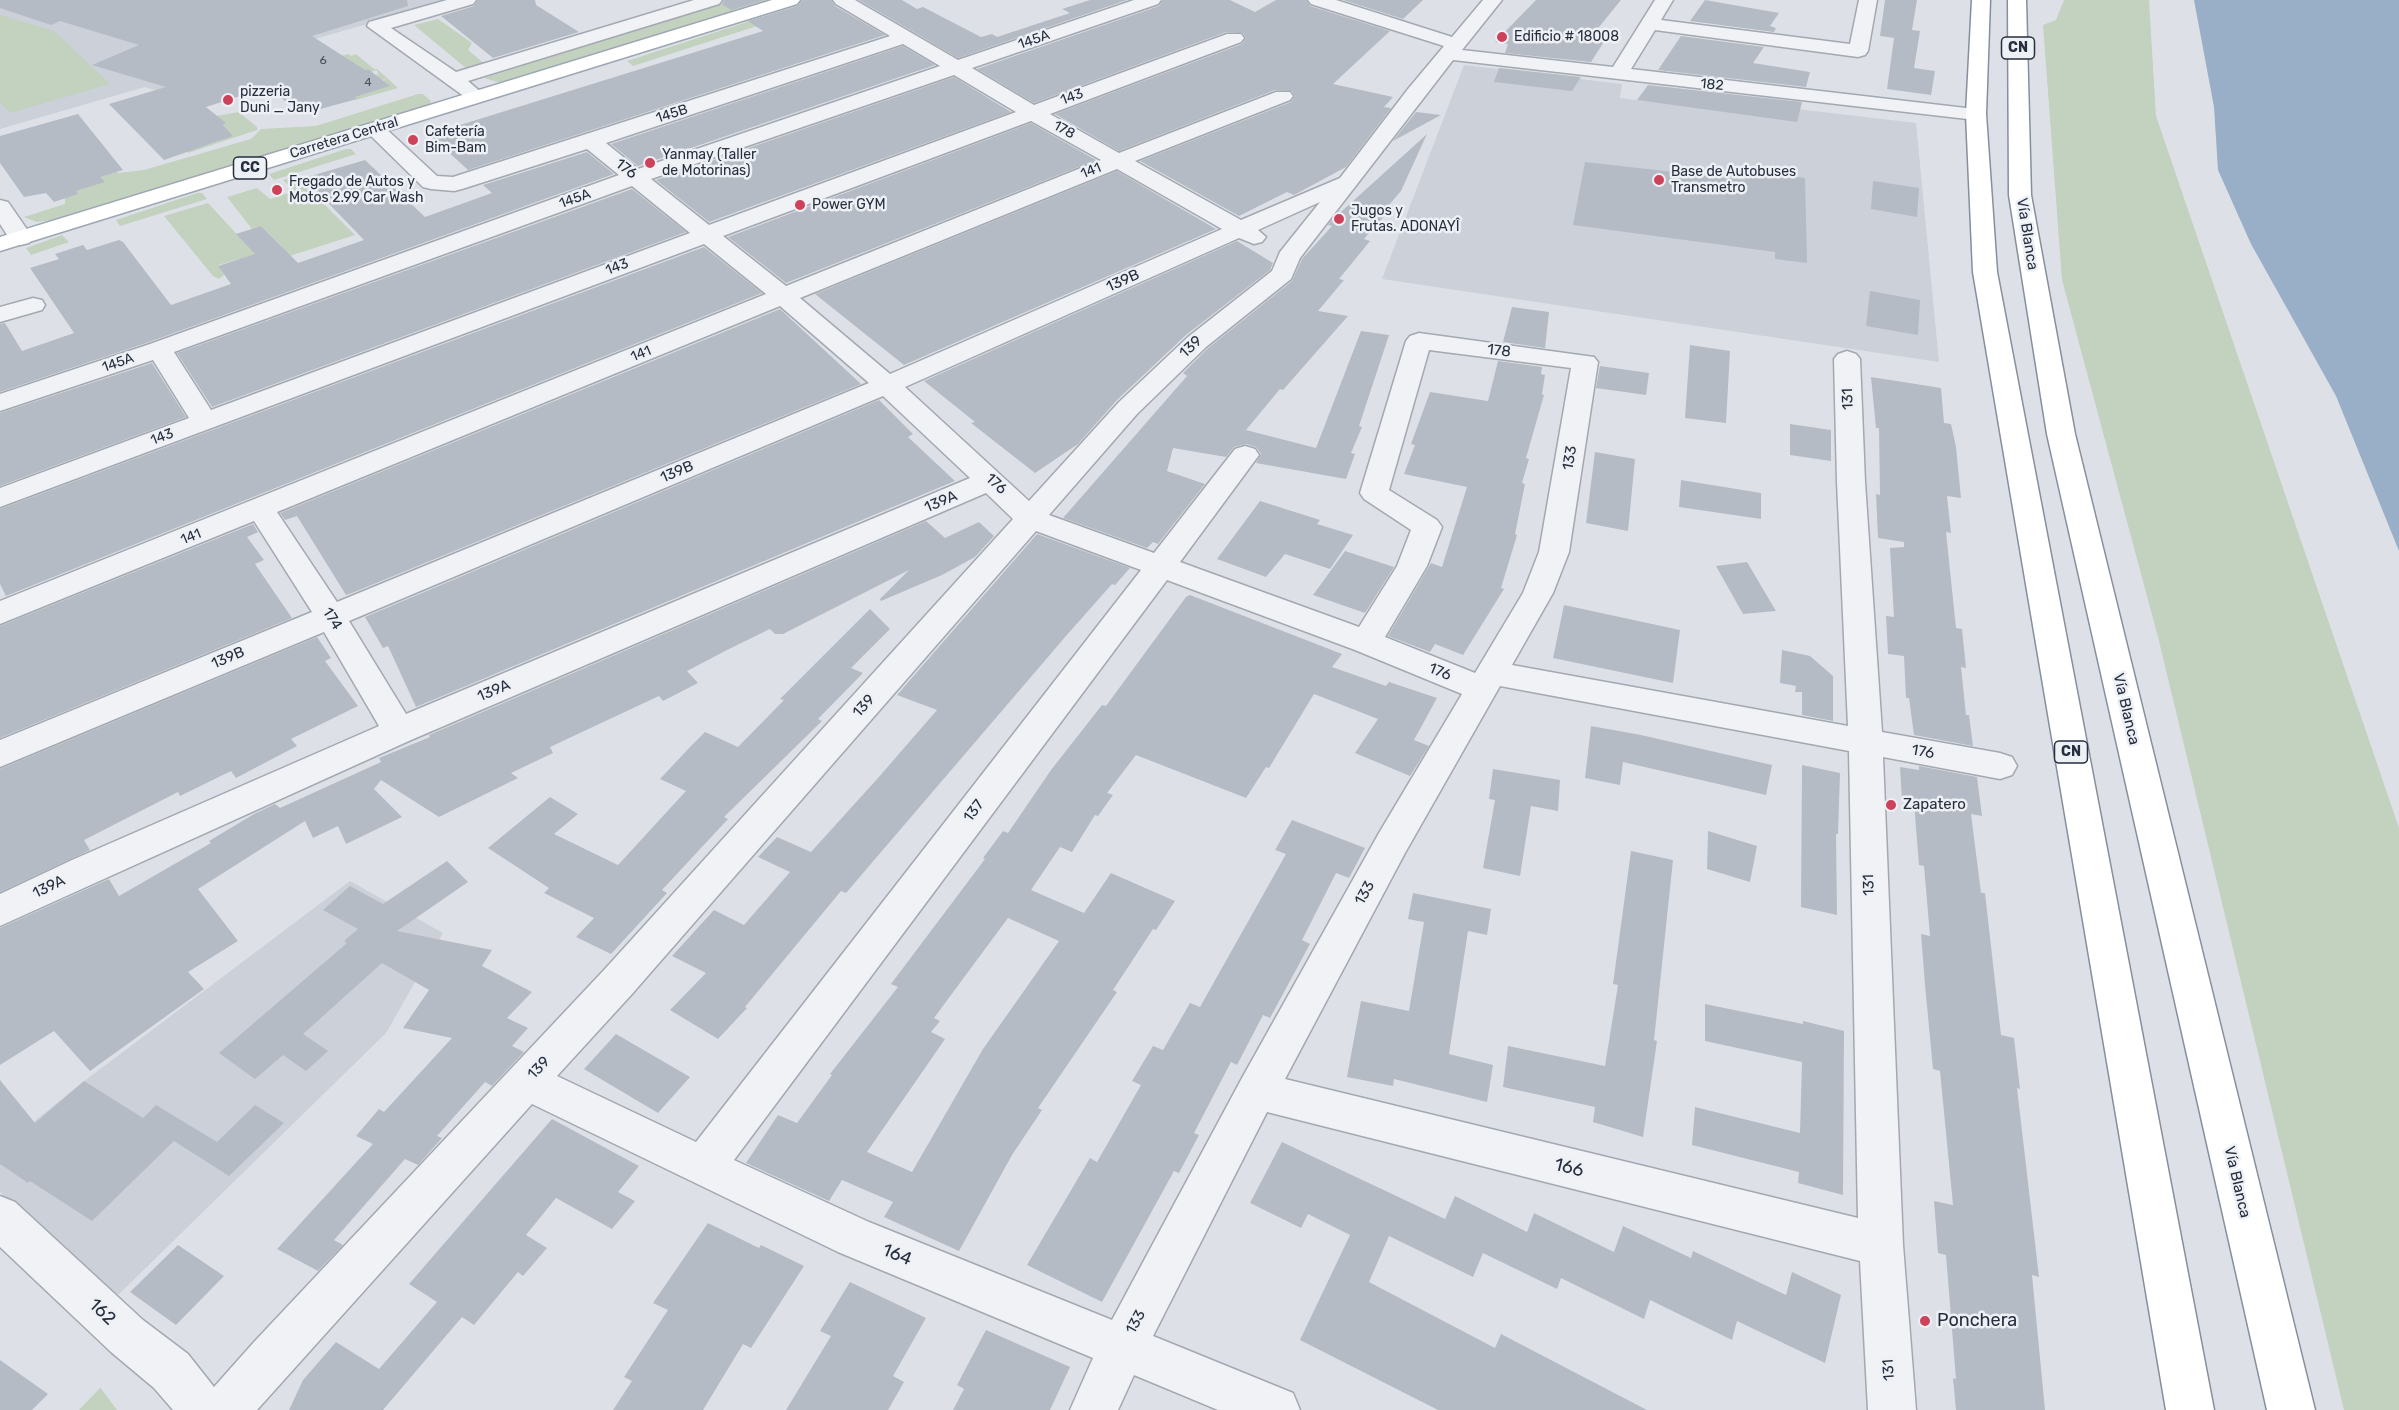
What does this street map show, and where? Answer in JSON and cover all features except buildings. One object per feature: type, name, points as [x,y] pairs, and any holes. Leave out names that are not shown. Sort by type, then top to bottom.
[{"type":"main road","name":"Carretera Central","points":[[10,241],[791,0]]},
{"type":"main road","name":"CN","points":[[1981,0],[1976,114],[1985,272],[2190,1410]]},
{"type":"main road","name":"Vía Blanca","points":[[2017,0],[2020,195],[2061,434],[2290,1410]]},
{"type":"main road","points":[[2266,1410],[2271,1327]]},
{"type":"street","points":[[467,0],[376,26],[478,97]]},
{"type":"street","points":[[455,80],[713,0]]},
{"type":"street","name":"178","points":[[842,0],[1031,112],[1288,257]]},
{"type":"street","name":"145A","points":[[0,403],[159,349],[636,177],[1152,0]]},
{"type":"street","name":"182","points":[[1321,0],[1452,49],[1618,74],[1976,114]]},
{"type":"street","name":"139","points":[[226,1410],[270,1358],[527,1081],[732,854],[1128,408],[1188,350],[1283,274],[1288,257],[1349,181],[1414,93],[1493,0]]},
{"type":"street","points":[[1618,74],[1664,0]]},
{"type":"street","points":[[1648,24],[1858,51],[1868,0]]},
{"type":"street","name":"145B","points":[[375,129],[431,182],[454,184],[903,38]]},
{"type":"street","name":"143","points":[[0,498],[1234,38]]},
{"type":"street","name":"141","points":[[0,613],[1117,160],[1283,96]]},
{"type":"street","name":"176","points":[[590,141],[783,296],[887,385],[992,480],[1030,518],[1366,642],[1487,681],[2000,766]]},
{"type":"street","name":"139B","points":[[0,754],[887,385],[1349,181]]},
{"type":"street","points":[[0,207],[10,241]]},
{"type":"street","points":[[0,315],[33,305]]},
{"type":"street","name":"178","points":[[1366,642],[1412,566],[1427,527],[1374,493],[1419,341],[1585,362]]},
{"type":"street","points":[[159,349],[204,421]]},
{"type":"street","name":"131","points":[[1847,359],[1866,742],[1870,951],[1881,1245],[1892,1410]]},
{"type":"street","name":"133","points":[[1094,1410],[1123,1346],[1257,1091],[1392,843],[1538,593],[1554,552],[1585,362]]},
{"type":"street","name":"137","points":[[703,1167],[1245,455]]},
{"type":"street","name":"139A","points":[[0,911],[85,870],[399,731],[992,480]]},
{"type":"street","name":"174","points":[[261,509],[330,616],[399,731]]},
{"type":"street","name":"164","points":[[527,1081],[703,1167],[854,1237],[1276,1410]]},
{"type":"street","name":"166","points":[[1257,1091],[1881,1245]]},
{"type":"street","name":"162","points":[[0,1216],[127,1336],[171,1371],[196,1401],[198,1410]]},
{"type":"shaded area","points":[[0,0],[452,0],[311,40],[181,99],[145,87],[0,129]]},
{"type":"shaded area","points":[[1464,65],[1622,84],[1620,98],[1711,109],[1712,99],[1916,123],[1939,362],[1382,279]]},
{"type":"shaded area","points":[[350,881],[443,933],[386,1033],[118,1295],[0,1192],[0,1149],[83,1082]]},
{"type":"green space","points":[[733,0],[773,0],[501,83],[484,78]]},
{"type":"green space","points":[[2064,0],[2149,0],[2156,116],[2399,828],[2399,1410],[2344,1410],[2158,637],[2062,280],[2043,25],[2056,20]]},
{"type":"green space","points":[[799,5],[810,9],[633,66],[627,61]]},
{"type":"green space","points":[[0,15],[54,31],[110,84],[10,113],[0,102]]},
{"type":"green space","points":[[438,19],[472,43],[468,50],[486,65],[467,69],[414,25]]},
{"type":"green space","points":[[348,54],[351,56],[356,54],[377,69],[398,88],[357,100],[354,97],[389,86],[383,81],[386,79],[382,80],[376,75],[379,74],[376,70],[371,72],[368,69],[345,76],[342,56]]},
{"type":"green space","points":[[423,94],[431,101],[430,104],[61,219],[37,222],[24,217],[65,204],[65,198],[78,194],[76,191],[104,182],[100,177],[114,168],[118,173],[144,170],[251,139],[261,129],[316,126]]},
{"type":"green space","points":[[239,112],[257,127],[257,130],[188,153],[186,151],[217,142],[231,135],[223,125],[226,123],[216,116]]},
{"type":"green space","points":[[351,149],[356,154],[274,180],[269,174]]},
{"type":"green space","points":[[296,176],[355,235],[246,270],[239,259],[218,265],[224,275],[219,279],[213,276],[164,216],[208,203],[257,256],[282,247],[261,226],[252,229],[227,197],[257,188],[270,199],[294,191],[283,180]]},
{"type":"green space","points":[[202,193],[207,199],[120,226],[116,220]]},
{"type":"green space","points":[[62,235],[69,242],[31,255],[26,248]]},
{"type":"green space","points":[[100,1388],[117,1410],[79,1410]]},
{"type":"water","points":[[2194,0],[2399,0],[2399,551],[2336,396],[2251,244],[2218,170],[2214,107]]},
{"type":"place","name":"Edificio # 18008","points":[[1502,37]]},
{"type":"place","name":"pizzeria Duni _ Jany","points":[[228,100]]},
{"type":"place","name":"Cafetería Bim-Bam","points":[[413,140]]},
{"type":"place","name":"Yanmay (Taller de Motorinas)","points":[[650,163]]},
{"type":"place","name":"Base de Autobuses Transmetro","points":[[1659,180]]},
{"type":"place","name":"Fregado de Autos y Motos 2.99 Car Wash","points":[[277,190]]},
{"type":"place","name":"Power GYM","points":[[800,205]]},
{"type":"place","name":"Jugos y Frutas. ADONAYÎ","points":[[1339,219]]},
{"type":"place","name":"Zapatero","points":[[1891,805]]},
{"type":"place","name":"Ponchera","points":[[1925,1321]]}]
